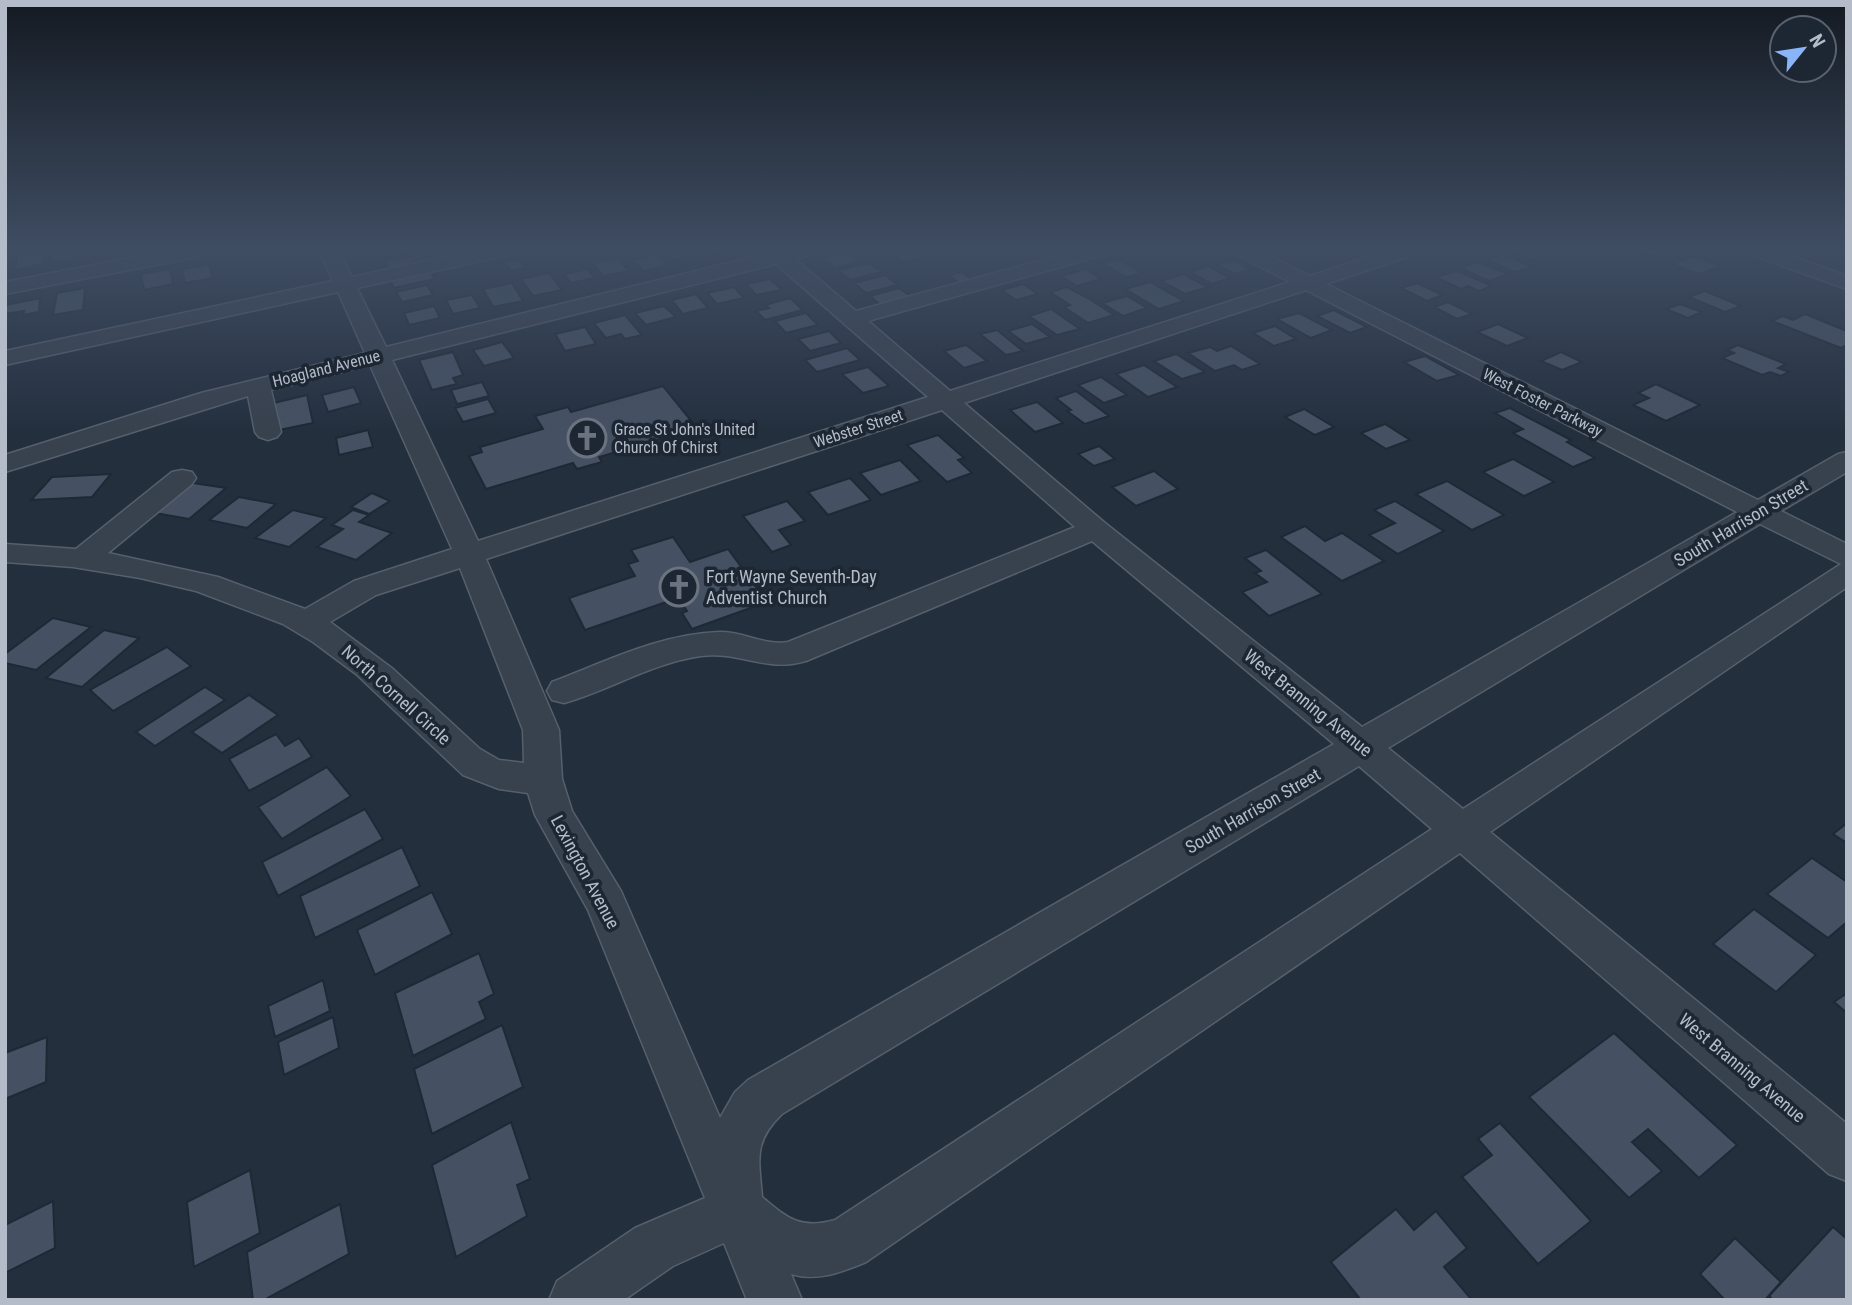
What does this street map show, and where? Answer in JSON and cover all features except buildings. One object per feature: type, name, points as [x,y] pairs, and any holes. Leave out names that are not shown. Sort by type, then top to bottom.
[{"type":"street","points":[[5,358],[233,309]]},
{"type":"street","name":"Lexington Avenue","points":[[355,309],[469,553],[541,730],[543,779],[554,815],[606,904],[656,1027],[775,1300]]},
{"type":"street","name":"Hoagland Avenue","points":[[5,464],[134,422],[258,386],[557,309]]},
{"type":"street","name":"West Branning Avenue","points":[[840,309],[1095,529],[1362,747],[1847,1156]]},
{"type":"street","points":[[852,319],[888,309]]},
{"type":"street","name":"Webster Street","points":[[306,622],[365,588],[1224,309]]},
{"type":"street","name":"West Foster Parkway","points":[[1359,309],[1847,556]]},
{"type":"street","points":[[258,386],[268,432]]},
{"type":"street","name":"South Harrison Street","points":[[737,1210],[734,1142],[750,1109],[765,1097],[1847,460]]},
{"type":"street","points":[[82,559],[182,478]]},
{"type":"street","points":[[564,691],[676,648],[724,643],[773,657],[794,653],[1095,529]]},
{"type":"street","name":"North Cornell Circle","points":[[5,553],[82,559],[172,575],[237,592],[306,622],[346,647],[485,770],[543,779]]},
{"type":"street","points":[[576,1300],[654,1247],[737,1210],[779,1244],[809,1252],[847,1243],[1847,572]]},
{"type":"place","name":"Grace St John's United Church Of Chirst","points":[[587,438]]},
{"type":"place","name":"Fort Wayne Seventh-Day Adventist Church","points":[[679,587]]}]
